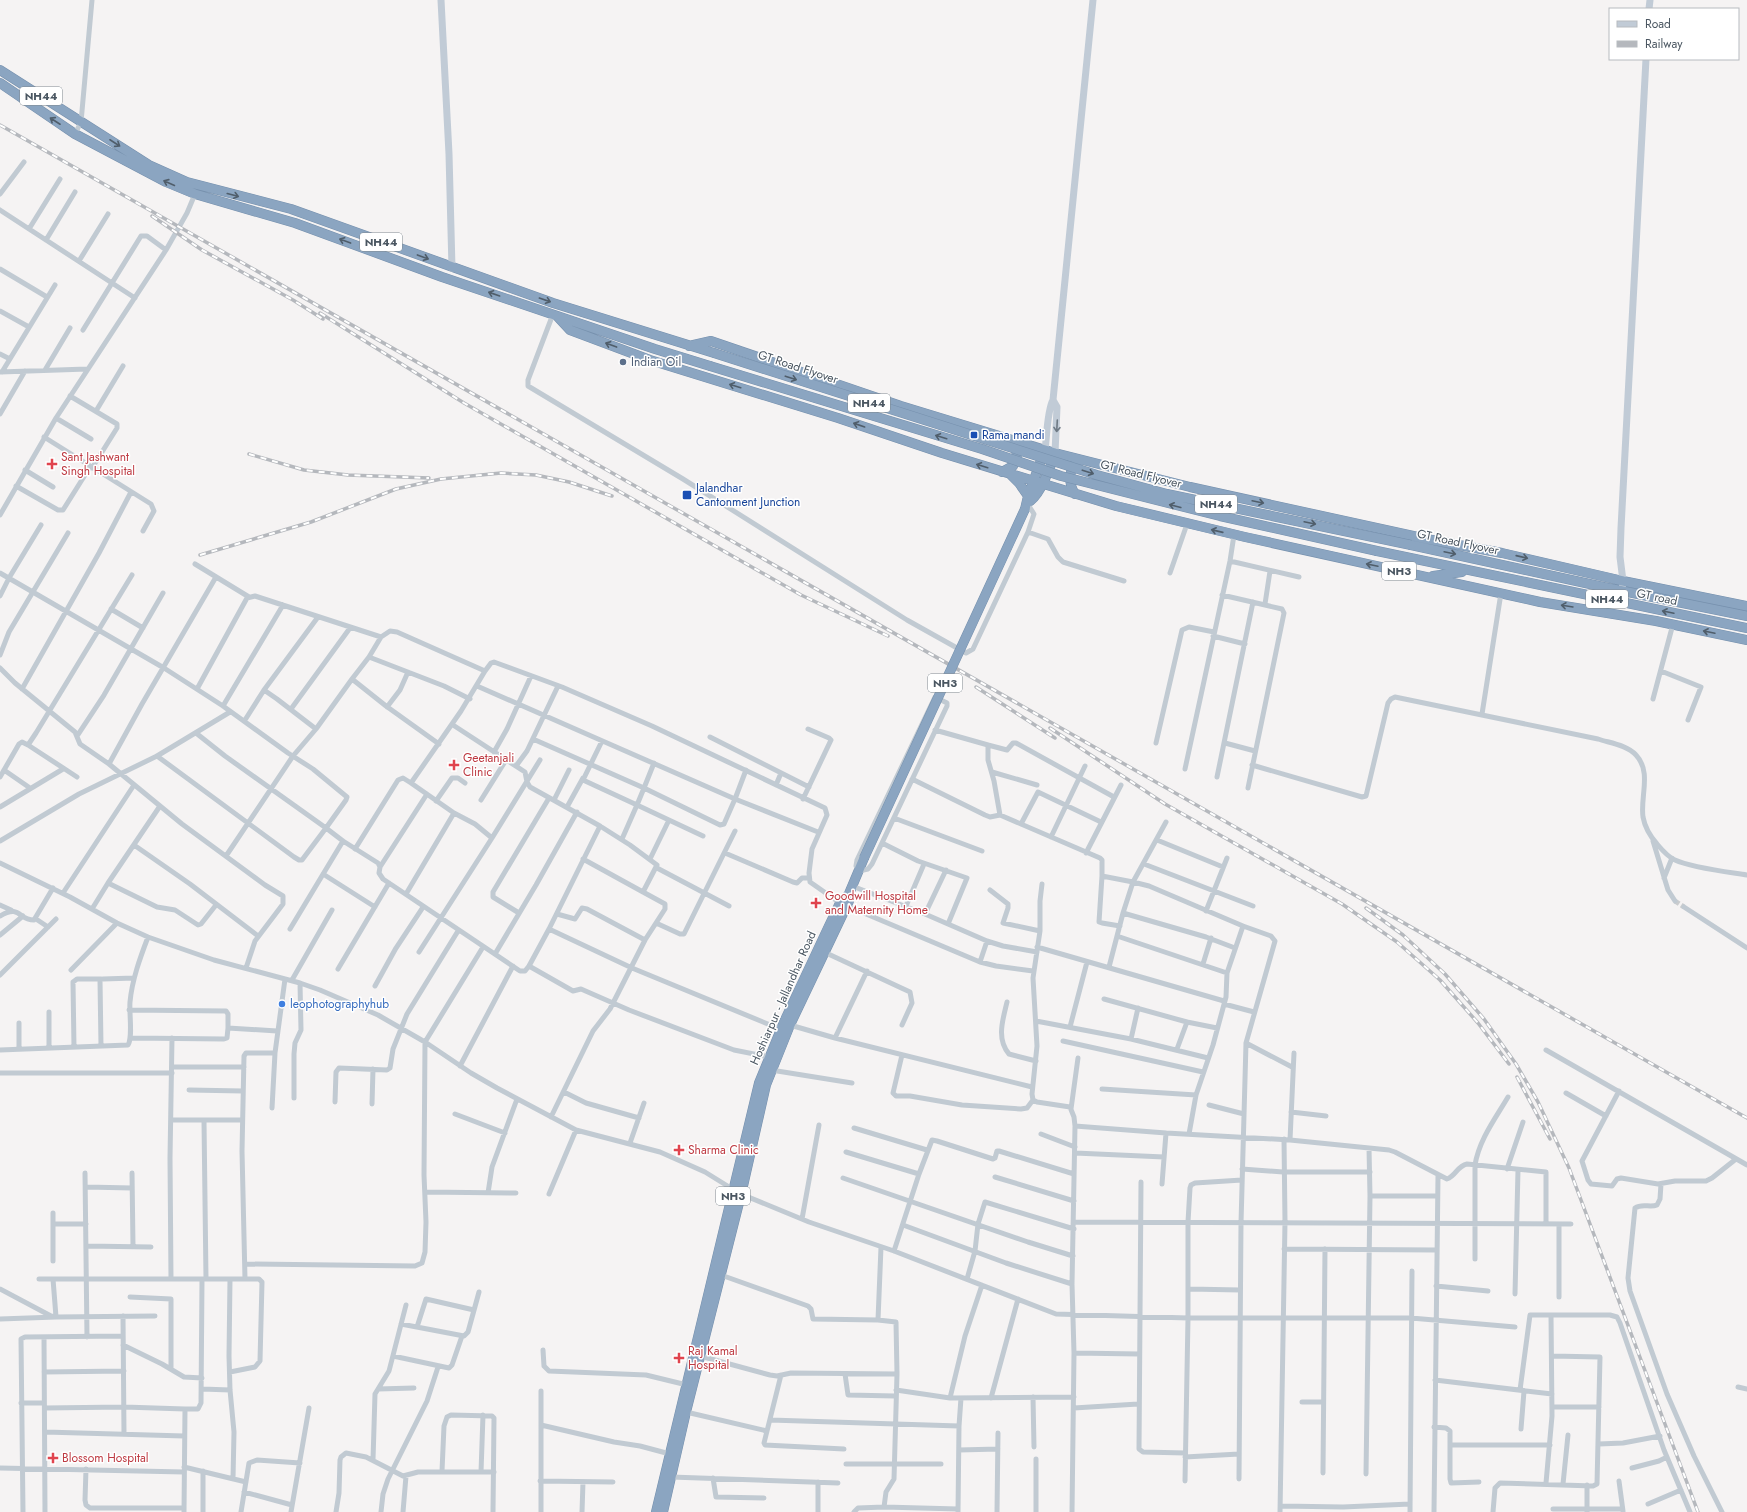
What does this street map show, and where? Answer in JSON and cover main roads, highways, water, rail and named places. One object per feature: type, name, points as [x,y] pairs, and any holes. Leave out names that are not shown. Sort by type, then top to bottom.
[{"type":"highway","name":"NH44","points":[[0,70],[149,165],[187,182],[291,209],[553,303],[689,346]]},
{"type":"highway","name":"NH44","points":[[0,83],[75,134],[166,182],[195,194],[296,223],[442,277],[555,315]]},
{"type":"highway","name":"GT Road Flyover","points":[[555,315],[655,349],[948,439],[1061,476],[1220,516],[1468,571]]},
{"type":"highway","points":[[555,315],[570,330],[650,360],[832,416],[1042,485]]},
{"type":"highway","points":[[689,346],[711,341],[901,406],[1008,439],[1055,453],[1190,487],[1419,537],[1509,554],[1623,581],[1747,606]]},
{"type":"highway","name":"GT Road Flyover","points":[[689,346],[1097,475],[1167,494],[1412,544],[1622,591]]},
{"type":"highway","points":[[1006,474],[1013,466],[1017,455],[1015,445],[1008,439]]},
{"type":"highway","name":"NH3","points":[[1027,503],[1045,450]]},
{"type":"highway","points":[[1006,474],[1019,483],[1027,503],[1031,501],[1042,485],[1055,453]]},
{"type":"highway","points":[[1076,494],[1071,488],[1071,471],[1076,463],[1084,460]]},
{"type":"highway","name":"NH3","points":[[1042,485],[1187,524],[1540,602],[1673,624],[1747,640]]},
{"type":"highway","name":"Hoshiarpur - Jallandhar Road","points":[[663,1512],[686,1412],[721,1275],[759,1083],[780,1029],[843,904],[849,901],[848,896],[858,871],[1027,503]]},
{"type":"highway","points":[[1427,577],[1468,571]]},
{"type":"highway","name":"GT road","points":[[1468,571],[1747,628]]},
{"type":"highway","name":"GT road","points":[[1622,591],[1747,616]]},
{"type":"highway","name":"Hoshiarpur - Jallandhar Road","points":[[656,1512],[687,1385],[766,1085],[790,1024],[824,952],[843,904]]},
{"type":"tunnel","points":[[1675,901],[1684,907]]},
{"type":"railway","points":[[0,125],[1747,1118]]},
{"type":"railway","points":[[152,216],[202,250],[293,300],[323,319]]},
{"type":"railway","points":[[320,313],[464,403],[801,595],[888,636]]},
{"type":"railway","points":[[249,454],[304,470],[348,475],[429,478]]},
{"type":"railway","points":[[200,555],[311,522],[396,489],[441,479],[501,473],[536,475],[569,482],[612,496]]},
{"type":"railway","points":[[976,687],[1055,738]]},
{"type":"railway","points":[[1050,728],[1165,804],[1342,904],[1397,942],[1440,980],[1478,1023],[1509,1064]]},
{"type":"railway","points":[[1366,908],[1403,935],[1445,974],[1484,1019],[1516,1064],[1538,1102],[1569,1168],[1698,1512]]},
{"type":"railway","points":[[1517,1077],[1550,1139]]},
{"type":"place","name":"Indian Oil","points":[[623,362]]},
{"type":"place","name":"Rama mandi","points":[[974,435]]},
{"type":"place","name":"Sant Jashwant Singh Hospital","points":[[52,464]]},
{"type":"place","name":"Jalandhar Cantonment Junction","points":[[687,495]]},
{"type":"place","name":"Geetanjali Clinic","points":[[454,765]]},
{"type":"place","name":"Goodwill Hospital and Maternity Home","points":[[816,903]]},
{"type":"place","name":"leophotographyhub","points":[[282,1004]]},
{"type":"place","name":"Sharma Clinic","points":[[679,1150]]},
{"type":"place","name":"Raj Kamal Hospital","points":[[679,1358]]},
{"type":"place","name":"Blossom Hospital","points":[[53,1458]]}]
